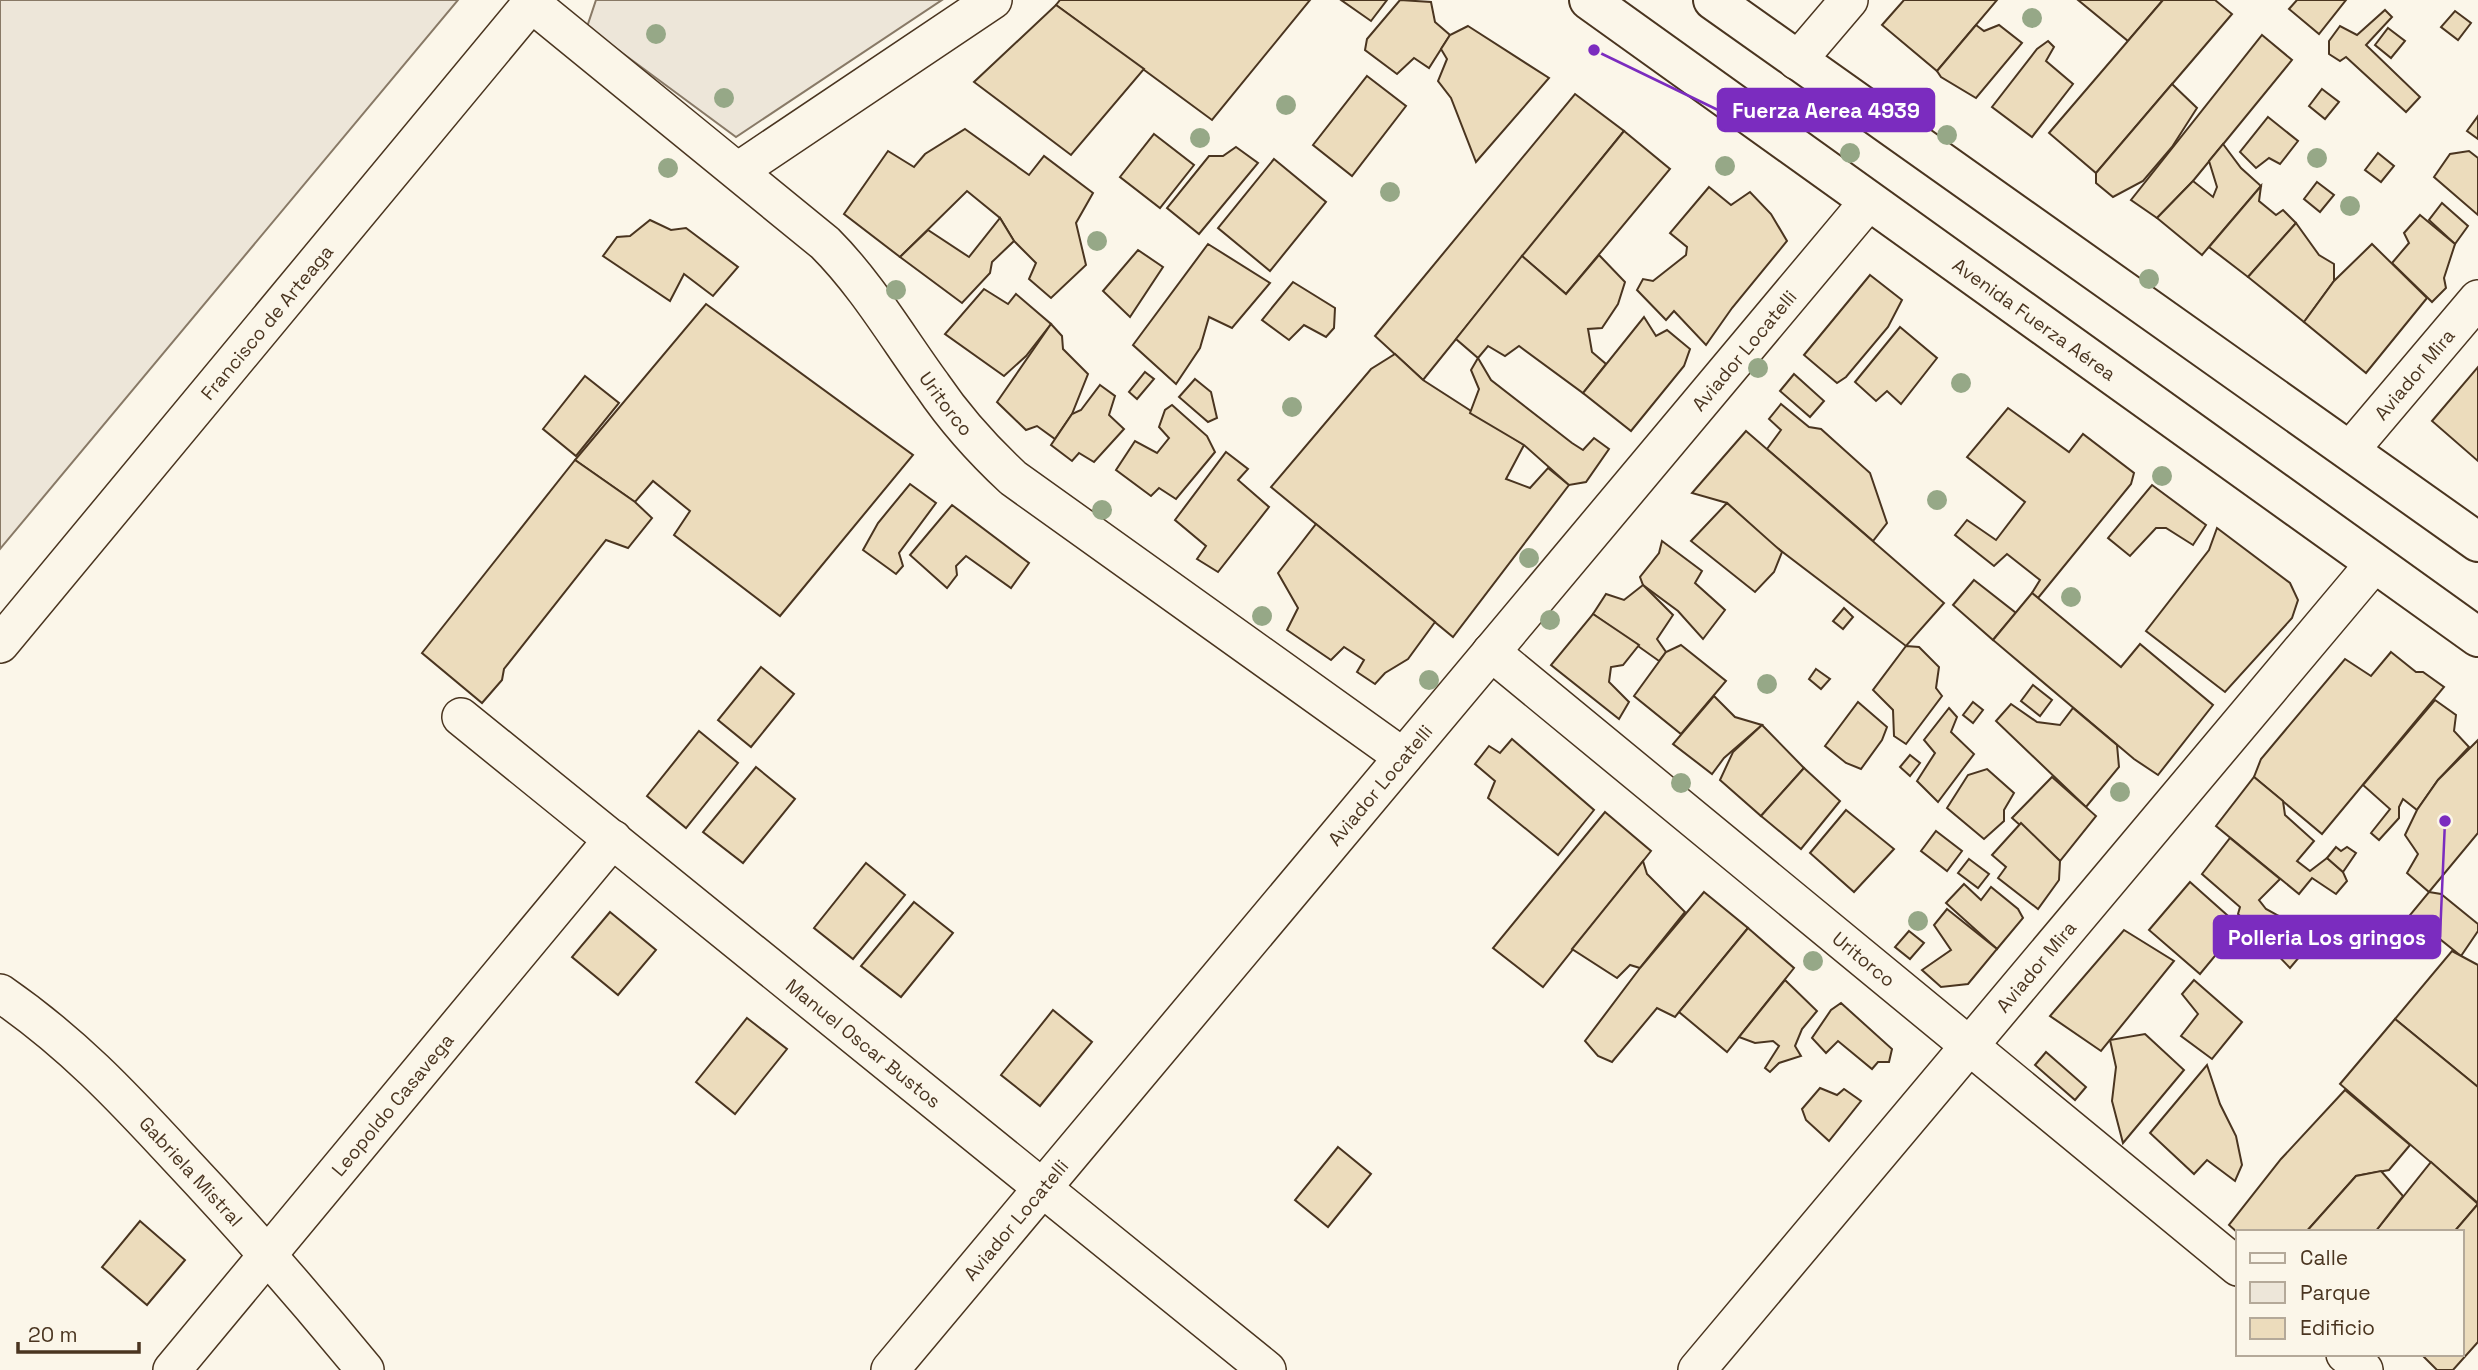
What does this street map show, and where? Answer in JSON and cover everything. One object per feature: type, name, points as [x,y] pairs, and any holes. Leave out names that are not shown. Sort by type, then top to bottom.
[{"type":"main road","name":"Avenida Fuerza Aérea","points":[[1589,0],[2478,637]]},
{"type":"main road","points":[[1713,0],[2351,449],[2478,542]]},
{"type":"street","points":[[738,172],[993,0]]},
{"type":"street","points":[[1797,61],[1849,0]]},
{"type":"street","name":"Uritorco","points":[[532,2],[825,243],[852,270],[934,388],[982,449],[1013,478],[1403,757]]},
{"type":"street","name":"Francisco de Arteaga","points":[[0,644],[532,2]]},
{"type":"street","name":"Aviador Locatelli","points":[[890,1370],[1869,201]]},
{"type":"street","name":"Aviador Mira","points":[[2351,449],[2478,299]]},
{"type":"street","name":"Aviador Mira","points":[[1698,1370],[2374,564]]},
{"type":"street","name":"Uritorco","points":[[1491,652],[2236,1265]]},
{"type":"street","name":"Manuel Oscar Bustos","points":[[461,717],[1267,1370]]},
{"type":"street","name":"Leopoldo Casavega","points":[[172,1370],[267,1252],[613,839]]},
{"type":"street","name":"Gabriela Mistral","points":[[0,993],[40,1020],[99,1070],[267,1252],[365,1370]]},
{"type":"street","points":[[2347,1356],[2364,1370]]},
{"type":"green space","points":[[0,0],[458,0],[0,549]]},
{"type":"green space","points":[[596,0],[942,0],[736,137],[587,27]]},
{"type":"building","points":[[1060,0],[1310,0],[1212,120],[1056,5]]},
{"type":"building","points":[[1341,0],[1387,0],[1371,21]]},
{"type":"building","points":[[1400,0],[1431,2],[1435,22],[1450,35],[1429,68],[1414,58],[1397,74],[1365,50],[1367,39]]},
{"type":"building","points":[[1904,0],[1997,0],[1937,71],[1882,25]]},
{"type":"building","points":[[2078,0],[2163,0],[2128,41]]},
{"type":"building","points":[[2163,0],[2215,0],[2232,14],[2096,173],[2049,133]]},
{"type":"building","points":[[2297,0],[2346,0],[2319,34],[2289,9]]},
{"type":"building","points":[[1056,5],[1144,69],[1071,155],[974,82]]},
{"type":"building","points":[[2385,10],[2392,17],[2366,45],[2420,97],[2406,112],[2346,57],[2340,61],[2329,54],[2329,41],[2340,26],[2357,35]]},
{"type":"building","points":[[2455,11],[2471,23],[2458,40],[2441,27]]},
{"type":"building","points":[[1976,25],[1984,31],[1999,25],[2022,43],[1976,98],[1941,77],[1937,71]]},
{"type":"building","points":[[1468,26],[1549,78],[1476,162],[1451,98],[1438,81],[1447,59],[1441,49],[1450,35]]},
{"type":"building","points":[[2388,28],[2405,41],[2391,58],[2375,45]]},
{"type":"building","points":[[2262,35],[2292,60],[2193,181],[2157,218],[2131,200]]},
{"type":"building","points":[[2048,41],[2054,47],[2046,61],[2073,84],[2032,137],[1992,107],[2037,49]]},
{"type":"building","points":[[1367,76],[1406,106],[1352,176],[1313,145]]},
{"type":"building","points":[[2172,84],[2197,108],[2172,147],[2143,181],[2113,197],[2096,183],[2096,173]]},
{"type":"building","points":[[2322,89],[2339,102],[2325,119],[2309,106]]},
{"type":"building","points":[[1575,94],[1624,131],[1423,380],[1375,336]]},
{"type":"building","points":[[2478,116],[2478,139],[2467,131]]},
{"type":"building","points":[[2268,117],[2298,141],[2280,164],[2269,158],[2256,168],[2240,152]]},
{"type":"building","points":[[965,129],[1029,175],[1044,156],[1093,193],[1076,223],[1086,265],[1051,298],[1029,279],[1036,263],[1014,241],[1000,218],[967,191],[900,257],[844,214],[888,151],[914,167],[925,154]]},
{"type":"building","points":[[1624,131],[1670,169],[1566,294],[1522,256]]},
{"type":"building","points":[[1154,134],[1194,165],[1160,208],[1120,177]]},
{"type":"building","points":[[2223,144],[2241,168],[2261,186],[2202,255],[2157,218],[2193,181],[2213,197],[2217,187],[2209,161]]},
{"type":"building","points":[[1236,147],[1258,163],[1199,234],[1167,208],[1209,156],[1223,156]]},
{"type":"building","points":[[2469,151],[2478,158],[2478,215],[2434,177],[2450,154]]},
{"type":"building","points":[[2378,153],[2394,166],[2381,182],[2365,170]]},
{"type":"building","points":[[1274,159],[1326,202],[1270,271],[1218,228]]},
{"type":"building","points":[[2317,182],[2334,195],[2320,212],[2304,199]]},
{"type":"building","points":[[2261,186],[2259,201],[2276,215],[2283,210],[2296,223],[2248,277],[2209,247]]},
{"type":"building","points":[[1709,187],[1731,205],[1750,192],[1771,214],[1787,241],[1732,308],[1706,345],[1674,311],[1666,320],[1637,290],[1643,279],[1653,281],[1686,255],[1687,247],[1670,233]]},
{"type":"building","points":[[2442,203],[2468,226],[2455,244],[2429,220]]},
{"type":"building","points":[[2420,215],[2455,244],[2444,278],[2446,288],[2432,302],[2392,263],[2409,243],[2404,233]]},
{"type":"building","points":[[1000,218],[1014,241],[992,262],[990,273],[962,303],[900,257],[928,230],[969,257]]},
{"type":"building","points":[[650,220],[671,230],[686,228],[738,267],[713,296],[684,274],[670,301],[603,256],[617,237],[630,236]]},
{"type":"building","points":[[2296,223],[2319,255],[2334,264],[2334,281],[2304,322],[2248,277]]},
{"type":"building","points":[[1208,244],[1270,283],[1232,328],[1209,317],[1200,348],[1176,384],[1133,345]]},
{"type":"building","points":[[2372,244],[2427,298],[2366,373],[2304,322],[2334,281]]},
{"type":"building","points":[[1138,250],[1163,267],[1130,317],[1103,291]]},
{"type":"building","points":[[1599,255],[1625,282],[1618,304],[1602,328],[1588,329],[1592,352],[1606,364],[1583,393],[1519,346],[1505,356],[1488,346],[1478,358],[1456,339],[1522,256],[1566,294]]},
{"type":"building","points":[[1870,275],[1902,300],[1888,327],[1846,377],[1837,383],[1804,355]]},
{"type":"building","points":[[1293,282],[1335,308],[1334,328],[1326,337],[1304,325],[1289,340],[1262,320]]},
{"type":"building","points":[[984,289],[1008,304],[1016,294],[1051,324],[1026,356],[1004,376],[945,334]]},
{"type":"building","points":[[706,304],[913,455],[780,616],[674,535],[690,511],[653,481],[635,502],[575,460]]},
{"type":"building","points":[[1644,317],[1656,336],[1667,330],[1690,349],[1684,366],[1631,431],[1583,393]]},
{"type":"building","points":[[1051,324],[1062,336],[1063,349],[1088,374],[1072,414],[1055,439],[1037,426],[1026,430],[997,402]]},
{"type":"building","points":[[1900,327],[1937,358],[1901,404],[1887,391],[1876,401],[1855,382]]},
{"type":"building","points":[[1395,354],[1423,380],[1524,445],[1506,479],[1530,488],[1548,468],[1569,485],[1453,637],[1271,487],[1371,369]]},
{"type":"building","points":[[1478,358],[1491,380],[1572,443],[1583,450],[1594,438],[1609,449],[1586,482],[1569,485],[1524,445],[1470,413],[1479,389],[1471,370]]},
{"type":"building","points":[[2478,367],[2478,461],[2432,421]]},
{"type":"building","points":[[1145,372],[1154,379],[1137,399],[1129,392]]},
{"type":"building","points":[[1794,374],[1824,401],[1810,417],[1780,391]]},
{"type":"building","points":[[585,376],[619,403],[576,456],[543,429]]},
{"type":"building","points":[[1195,379],[1211,392],[1217,418],[1208,422],[1179,397]]},
{"type":"building","points":[[1100,385],[1115,396],[1109,415],[1124,429],[1094,462],[1079,453],[1072,461],[1051,445],[1072,414],[1081,410]]},
{"type":"building","points":[[1781,404],[1809,427],[1821,429],[1870,473],[1887,523],[1873,541],[1767,449],[1781,430],[1769,419]]},
{"type":"building","points":[[1172,405],[1207,436],[1215,452],[1176,499],[1159,488],[1151,496],[1116,470],[1135,441],[1157,453],[1169,438],[1159,427],[1165,410]]},
{"type":"building","points":[[2008,408],[2069,452],[2083,434],[2134,473],[2131,484],[2038,598],[2032,593],[2040,580],[2007,554],[1994,566],[1955,535],[1967,520],[1996,540],[2025,502],[1967,457]]},
{"type":"building","points":[[1746,431],[1944,603],[1906,646],[1768,541],[1727,503],[1692,493]]},
{"type":"building","points":[[1226,452],[1248,469],[1238,480],[1269,507],[1218,572],[1197,559],[1206,546],[1175,520]]},
{"type":"building","points":[[575,460],[635,502],[652,518],[628,548],[606,540],[504,669],[502,680],[482,703],[422,653]]},
{"type":"building","points":[[910,484],[936,503],[899,553],[903,566],[896,574],[863,550],[878,523]]},
{"type":"building","points":[[2152,485],[2206,525],[2193,545],[2166,528],[2156,528],[2130,556],[2108,538]]},
{"type":"building","points":[[1727,503],[1782,552],[1774,572],[1755,592],[1691,541]]},
{"type":"building","points":[[952,505],[1029,563],[1011,588],[966,556],[956,566],[957,575],[947,588],[910,555]]},
{"type":"building","points":[[1316,524],[1435,622],[1408,659],[1385,673],[1375,684],[1357,672],[1364,660],[1344,647],[1331,660],[1287,630],[1298,608],[1278,573]]},
{"type":"building","points":[[2217,528],[2290,583],[2298,600],[2292,618],[2225,692],[2146,631],[2209,550]]},
{"type":"building","points":[[1662,541],[1702,571],[1695,583],[1725,610],[1703,639],[1678,611],[1643,585],[1640,577],[1659,553]]},
{"type":"building","points":[[1974,580],[2016,613],[1993,640],[1953,605]]},
{"type":"building","points":[[1643,585],[1673,615],[1657,639],[1666,652],[1659,661],[1593,614],[1606,594],[1624,600]]},
{"type":"building","points":[[2032,593],[2121,667],[2140,644],[2213,705],[2158,775],[2134,759],[1993,640]]},
{"type":"building","points":[[1844,608],[1853,617],[1843,629],[1833,621]]},
{"type":"building","points":[[1593,614],[1639,645],[1623,665],[1611,667],[1609,682],[1629,702],[1619,719],[1551,665]]},
{"type":"building","points":[[1681,645],[1726,681],[1681,734],[1634,696],[1666,652]]},
{"type":"building","points":[[1906,646],[1919,647],[1939,667],[1936,688],[1942,696],[1906,744],[1894,736],[1893,710],[1873,690]]},
{"type":"building","points":[[2391,652],[2416,672],[2423,672],[2444,687],[2322,834],[2254,777],[2261,759],[2345,659],[2371,676]]},
{"type":"building","points":[[761,667],[794,694],[751,747],[718,720]]},
{"type":"building","points":[[1816,669],[1830,679],[1821,689],[1809,679]]},
{"type":"building","points":[[2033,685],[2052,700],[2040,716],[2021,701]]},
{"type":"building","points":[[1714,696],[1735,717],[1762,725],[1724,758],[1712,774],[1673,744]]},
{"type":"building","points":[[2435,700],[2456,715],[2454,731],[2469,747],[2438,780],[2417,810],[2403,799],[2399,807],[2399,818],[2379,840],[2371,833],[2390,809],[2363,785]]},
{"type":"building","points":[[1858,702],[1887,727],[1882,740],[1861,769],[1846,763],[1825,746]]},
{"type":"building","points":[[1973,702],[1983,710],[1973,723],[1963,715]]},
{"type":"building","points":[[2011,704],[2037,722],[2060,725],[2073,708],[2117,745],[2119,767],[2086,807],[1996,721]]},
{"type":"building","points":[[1949,708],[1957,717],[1951,732],[1974,754],[1938,802],[1917,781],[1935,753],[1924,740]]},
{"type":"building","points":[[1762,725],[1804,768],[1761,816],[1720,780],[1733,752]]},
{"type":"building","points":[[699,731],[738,763],[686,828],[647,796]]},
{"type":"building","points":[[1512,739],[1594,810],[1558,855],[1488,798],[1495,781],[1475,764],[1489,746],[1500,753]]},
{"type":"building","points":[[2478,740],[2478,833],[2429,892],[2407,873],[2418,854],[2405,835],[2417,810],[2438,780]]},
{"type":"building","points":[[1910,755],[1920,763],[1910,776],[1900,767]]},
{"type":"building","points":[[756,767],[795,799],[743,863],[703,832]]},
{"type":"building","points":[[1804,768],[1840,801],[1801,849],[1761,816]]},
{"type":"building","points":[[1987,769],[2014,793],[2004,810],[2004,821],[1984,839],[1947,808],[1968,775]]},
{"type":"building","points":[[2052,777],[2096,816],[2060,861],[2012,818]]},
{"type":"building","points":[[2254,777],[2283,801],[2285,815],[2314,841],[2297,861],[2310,871],[2327,858],[2343,872],[2347,881],[2336,894],[2312,878],[2299,894],[2216,826]]},
{"type":"building","points":[[1846,810],[1894,849],[1854,892],[1810,853]]},
{"type":"building","points":[[1605,812],[1651,851],[1543,987],[1493,948]]},
{"type":"building","points":[[2021,823],[2060,861],[2059,880],[2038,909],[1998,878],[2006,867],[1992,855]]},
{"type":"building","points":[[1936,831],[1962,851],[1947,871],[1921,851]]},
{"type":"building","points":[[2230,838],[2280,879],[2259,900],[2266,909],[2279,916],[2311,943],[2290,968],[2238,914],[2240,907],[2202,874]]},
{"type":"building","points":[[2336,847],[2341,851],[2347,847],[2356,853],[2343,872],[2327,858]]},
{"type":"building","points":[[1969,859],[1989,874],[1978,888],[1958,873]]},
{"type":"building","points":[[1643,861],[1647,874],[1685,912],[1640,968],[1630,965],[1617,978],[1572,949]]},
{"type":"building","points":[[866,863],[905,895],[853,959],[814,928]]},
{"type":"building","points":[[2190,882],[2236,923],[2224,945],[2200,974],[2149,930]]},
{"type":"building","points":[[1964,884],[1981,900],[1991,887],[2018,909],[2023,918],[1997,949],[1946,903]]},
{"type":"building","points":[[1704,892],[1748,928],[1675,1017],[1657,1008],[1612,1062],[1598,1056],[1585,1041],[1640,968]]},
{"type":"building","points":[[2429,892],[2441,894],[2478,924],[2478,931],[2461,956],[2410,915]]},
{"type":"building","points":[[914,902],[953,933],[901,997],[861,966]]},
{"type":"building","points":[[1947,909],[1997,949],[1968,984],[1941,987],[1922,970],[1951,950],[1934,925]]},
{"type":"building","points":[[610,912],[656,950],[618,995],[572,957]]},
{"type":"building","points":[[1748,928],[1794,968],[1727,1052],[1679,1012]]},
{"type":"building","points":[[2124,930],[2174,961],[2101,1051],[2050,1016]]},
{"type":"building","points":[[1909,931],[1924,943],[1910,959],[1895,947]]},
{"type":"building","points":[[2452,951],[2478,965],[2478,1087],[2395,1019]]},
{"type":"building","points":[[1785,980],[1817,1011],[1802,1029],[1795,1046],[1801,1056],[1779,1063],[1770,1072],[1765,1068],[1779,1046],[1773,1041],[1755,1043],[1739,1037]]},
{"type":"building","points":[[2194,980],[2242,1022],[2212,1059],[2181,1036],[2198,1014],[2182,994]]},
{"type":"building","points":[[1841,1003],[1892,1049],[1889,1062],[1878,1062],[1872,1069],[1838,1041],[1826,1053],[1812,1038],[1831,1010]]},
{"type":"building","points":[[1053,1010],[1092,1042],[1040,1106],[1001,1075]]},
{"type":"building","points":[[747,1018],[787,1049],[735,1114],[696,1082]]},
{"type":"building","points":[[2395,1019],[2478,1087],[2478,1203],[2340,1084]]},
{"type":"building","points":[[2145,1034],[2184,1070],[2123,1143],[2112,1101],[2116,1067],[2110,1040]]},
{"type":"building","points":[[2046,1052],[2086,1087],[2075,1100],[2035,1065]]},
{"type":"building","points":[[2207,1065],[2220,1104],[2236,1136],[2242,1165],[2235,1181],[2207,1160],[2194,1174],[2150,1133]]},
{"type":"building","points":[[1820,1088],[1837,1095],[1844,1089],[1861,1101],[1829,1141],[1806,1120],[1802,1109]]},
{"type":"building","points":[[2345,1090],[2410,1145],[2389,1170],[2356,1176],[2308,1230],[2236,1231],[2229,1225],[2281,1159]]},
{"type":"building","points":[[1338,1147],[1371,1174],[1328,1227],[1295,1200]]},
{"type":"building","points":[[2431,1162],[2478,1204],[2456,1230],[2377,1230]]},
{"type":"building","points":[[2381,1171],[2403,1196],[2377,1230],[2308,1230],[2356,1176]]},
{"type":"building","points":[[2478,1204],[2478,1342],[2453,1370],[2437,1370],[2423,1356],[2464,1356],[2464,1230],[2456,1230]]},
{"type":"building","points":[[140,1221],[185,1260],[147,1305],[102,1267]]},
{"type":"place","name":"Fuerza Aerea 4939","points":[[1594,50]]},
{"type":"place","name":"Polleria Los gringos","points":[[2445,821]]}]
